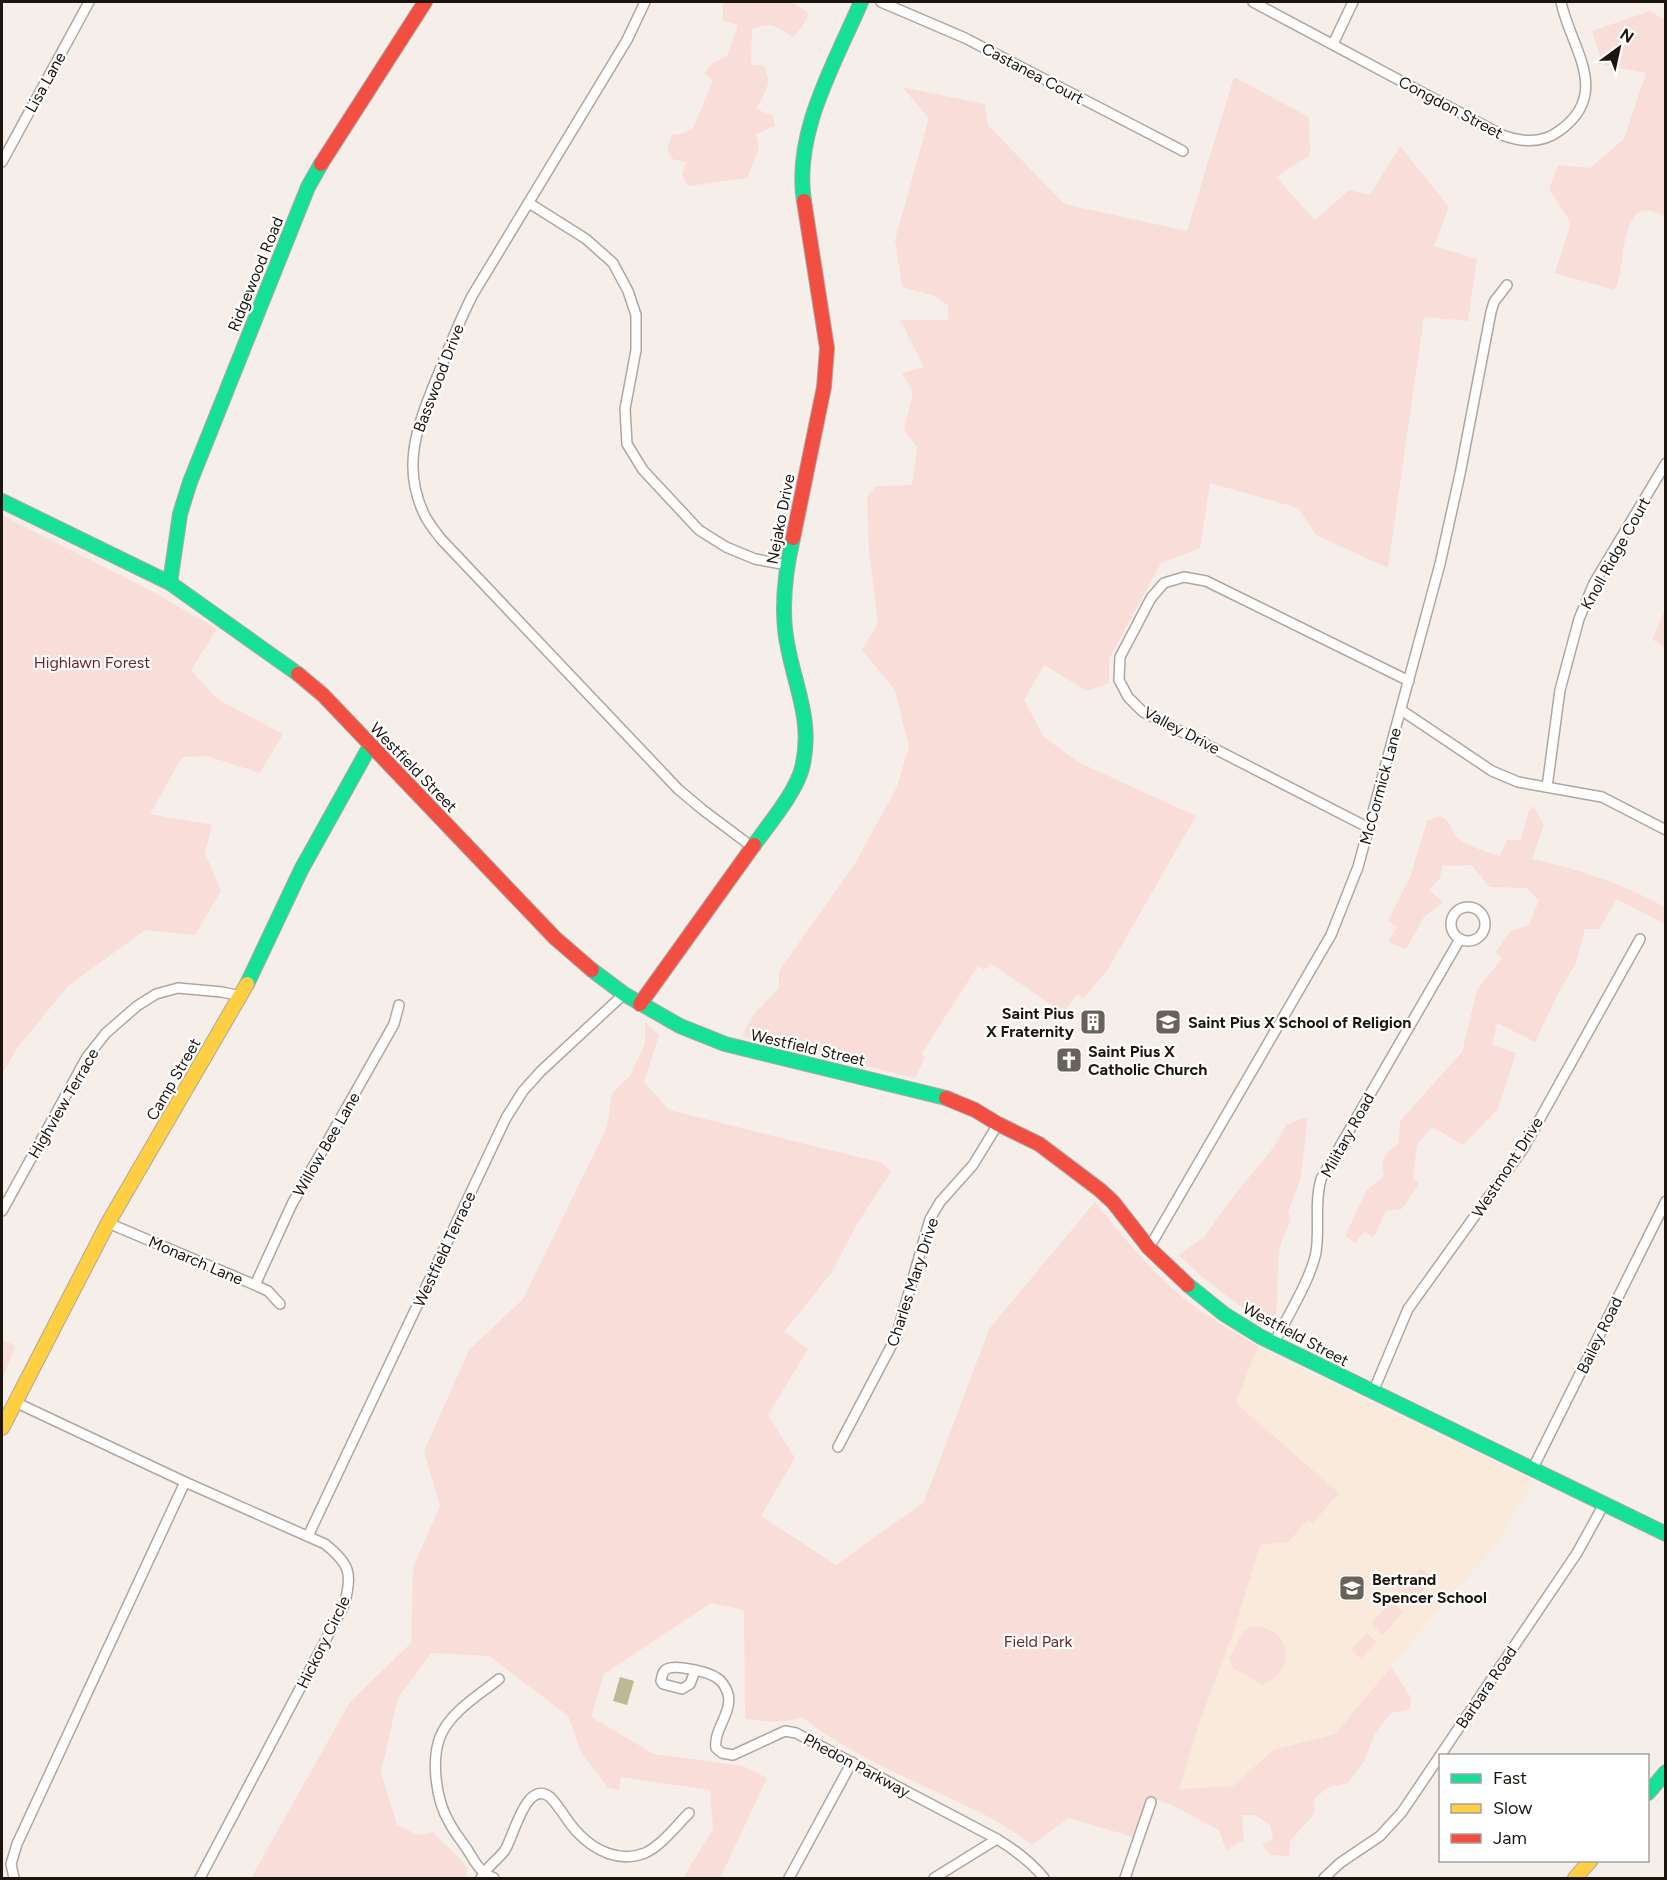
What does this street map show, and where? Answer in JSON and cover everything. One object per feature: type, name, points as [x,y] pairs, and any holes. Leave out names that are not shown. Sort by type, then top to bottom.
[{"type":"main road","name":"Ridgewood Road","points":[[170,583],[180,514],[190,482],[308,187],[327,153],[425,2]]},
{"type":"main road","name":"Nejako Drive","points":[[640,1004],[786,800],[802,770],[807,739],[804,708],[785,630],[784,596],[787,565],[824,387],[826,348],[804,197],[805,142],[814,111],[861,2]]},
{"type":"main road","name":"Westfield Street","points":[[2,501],[170,583],[295,671],[323,695],[555,938],[579,960],[640,1004],[681,1026],[724,1044],[945,1098],[975,1110],[1039,1144],[1100,1190],[1113,1202],[1149,1248],[1181,1280],[1224,1314],[1274,1345],[1665,1534]]},
{"type":"main road","name":"Camp Street","points":[[2,1428],[108,1223],[241,996],[301,870],[370,746]]},
{"type":"main road","points":[[1649,1791],[1665,1772]]},
{"type":"main road","points":[[1575,1878],[1589,1862]]},
{"type":"street","name":"Lisa Lane","points":[[2,162],[89,2]]},
{"type":"street","name":"Basswood Drive","points":[[645,2],[627,39],[472,296],[457,325],[417,427],[412,453],[415,487],[425,516],[441,538],[678,789],[751,846]]},
{"type":"street","name":"Castanea Court","points":[[881,2],[965,38],[1183,151]]},
{"type":"street","name":"Congdon Street","points":[[1252,2],[1515,140],[1541,140],[1554,135],[1574,117],[1581,106],[1585,88],[1585,69],[1561,2]]},
{"type":"street","points":[[1333,44],[1353,2]]},
{"type":"street","points":[[529,203],[586,239],[613,263],[628,291],[636,315],[636,350],[626,409],[627,444],[643,470],[699,530],[726,547],[755,559],[787,565]]},
{"type":"street","name":"McCormick Lane","points":[[1149,1248],[1331,935],[1354,878],[1440,564],[1491,312],[1500,292],[1507,285]]},
{"type":"street","name":"Knoll Ridge Court","points":[[1547,787],[1560,690],[1579,618],[1594,583],[1665,463]]},
{"type":"street","name":"Valley Drive","points":[[1369,828],[1143,712],[1128,697],[1119,680],[1120,657],[1151,598],[1164,583],[1184,577],[1206,580],[1409,681]]},
{"type":"street","points":[[1401,710],[1492,771],[1518,782],[1602,797],[1665,830]]},
{"type":"street","name":"Military Road","points":[[1274,1345],[1315,1257],[1317,1201],[1321,1179],[1460,939]]},
{"type":"street","name":"Westmont Drive","points":[[1373,1392],[1408,1310],[1523,1149],[1640,939]]},
{"type":"street","name":"Highview Terrace","points":[[2,1211],[87,1057],[105,1033],[136,1006],[156,994],[178,988],[241,996]]},
{"type":"street","name":"Westfield Terrace","points":[[308,1536],[506,1118],[523,1091],[541,1071],[624,994]]},
{"type":"street","name":"Willow Bee Lane","points":[[255,1285],[292,1204],[394,1024],[399,1005]]},
{"type":"street","name":"Charles Mary Drive","points":[[838,1447],[896,1337],[930,1219],[940,1202],[973,1166],[998,1124]]},
{"type":"street","name":"Bailey Road","points":[[1532,1470],[1665,1202]]},
{"type":"street","name":"Monarch Lane","points":[[108,1223],[268,1291],[280,1304]]},
{"type":"street","name":"Hickory Circle","points":[[15,1402],[185,1482],[325,1544],[340,1556],[349,1569],[349,1588],[344,1605],[200,1878]]},
{"type":"street","points":[[14,1878],[11,1864],[17,1844],[185,1482]]},
{"type":"street","name":"Barbara Road","points":[[1441,1754],[1577,1553],[1604,1504]]},
{"type":"street","name":"Phedon Parkway","points":[[695,1671],[717,1678],[728,1695],[728,1706],[715,1742],[716,1748],[722,1753],[733,1755],[785,1731],[796,1733],[997,1839],[1017,1851],[1044,1878]]},
{"type":"street","points":[[494,1878],[482,1876],[448,1820],[436,1783],[435,1763],[440,1736],[446,1726],[454,1716],[499,1679]]},
{"type":"street","name":"Barbara Road","points":[[1324,1878],[1340,1863],[1380,1836],[1402,1812],[1439,1757]]},
{"type":"street","points":[[789,1878],[852,1762]]},
{"type":"street","points":[[482,1876],[505,1850],[520,1815],[537,1793],[545,1793],[550,1797],[578,1833],[590,1844],[603,1852],[623,1857],[645,1852],[654,1847],[689,1813]]},
{"type":"street","points":[[1125,1878],[1151,1802]]},
{"type":"street","points":[[934,1878],[997,1839]]},
{"type":"shaded area","name":"Bertrand Spencer School","points":[[1258,1346],[1534,1481],[1493,1549],[1415,1637],[1335,1734],[1273,1750],[1233,1786],[1178,1789],[1201,1718],[1235,1628],[1260,1545],[1232,1410]]},
{"type":"shaded area","points":[[620,1677],[634,1681],[627,1705],[613,1701]]},
{"type":"green space","points":[[723,2],[792,2],[809,13],[802,27],[793,37],[769,25],[752,29],[751,65],[763,65],[768,77],[767,87],[756,109],[773,116],[775,126],[756,134],[759,148],[747,178],[688,186],[682,175],[686,162],[672,159],[667,149],[672,135],[684,133],[693,128],[713,81],[704,73],[713,63],[727,56],[738,25],[723,21]]},
{"type":"green space","points":[[1650,11],[1665,20],[1665,217],[1649,211],[1638,213],[1631,222],[1614,290],[1555,273],[1571,223],[1549,189],[1558,165],[1590,168],[1624,139],[1646,73],[1603,65],[1592,31]]},
{"type":"green space","points":[[1234,77],[1309,117],[1310,155],[1276,177],[1315,220],[1349,190],[1370,195],[1400,146],[1449,207],[1434,246],[1477,259],[1468,321],[1424,317],[1388,568],[1316,535],[1298,508],[1210,483],[1200,548],[1161,563],[1109,659],[1109,683],[1087,691],[1044,665],[1024,700],[1044,737],[1078,762],[1196,816],[1108,969],[1084,998],[1077,994],[1063,1013],[990,963],[984,970],[978,966],[921,1054],[925,1057],[915,1078],[742,1036],[753,1015],[779,988],[779,971],[854,865],[896,789],[909,747],[895,690],[862,650],[878,623],[869,552],[867,497],[876,486],[912,485],[917,447],[904,430],[913,392],[902,373],[924,367],[900,320],[948,320],[948,305],[934,296],[902,287],[895,240],[929,118],[902,87],[985,104],[988,125],[1064,204],[1187,231]]},
{"type":"green space","name":"Highlawn Forest","points":[[2,515],[155,593],[217,629],[191,670],[217,699],[283,734],[260,773],[207,756],[182,757],[150,814],[212,825],[205,853],[221,891],[195,935],[145,930],[68,986],[18,1047],[2,1074]]},
{"type":"green space","points":[[1665,610],[1665,648],[1652,639]]},
{"type":"green space","points":[[1533,806],[1544,825],[1532,859],[1567,867],[1633,891],[1665,907],[1665,924],[1617,899],[1599,929],[1585,929],[1576,963],[1535,1042],[1497,1023],[1492,1045],[1516,1053],[1498,1109],[1463,1145],[1432,1127],[1417,1145],[1413,1178],[1419,1184],[1402,1209],[1386,1211],[1374,1237],[1364,1232],[1355,1243],[1345,1236],[1366,1191],[1384,1176],[1383,1161],[1390,1150],[1399,1143],[1400,1121],[1462,1052],[1477,990],[1502,958],[1495,953],[1511,931],[1529,925],[1539,900],[1526,888],[1490,887],[1471,865],[1442,866],[1440,878],[1429,890],[1443,902],[1424,917],[1406,949],[1388,942],[1397,927],[1388,921],[1411,875],[1427,821],[1440,816],[1449,822],[1459,839],[1476,848],[1500,856],[1507,840],[1521,840],[1528,812]]},
{"type":"green space","name":"Field Park","points":[[645,1022],[659,1035],[644,1082],[669,1110],[882,1163],[891,1172],[857,1224],[832,1272],[784,1332],[808,1349],[768,1415],[795,1458],[761,1516],[836,1565],[924,1502],[989,1329],[1095,1202],[1142,1258],[1173,1289],[1203,1313],[1258,1346],[1237,1399],[1239,1406],[1339,1493],[1313,1523],[1308,1520],[1288,1542],[1260,1545],[1235,1628],[1201,1718],[1179,1789],[1233,1786],[1273,1750],[1335,1734],[1391,1667],[1411,1698],[1410,1709],[1391,1713],[1375,1734],[1363,1763],[1348,1783],[1327,1788],[1314,1799],[1315,1813],[1290,1841],[1289,1856],[1270,1855],[1262,1844],[1273,1840],[1270,1825],[1255,1815],[1242,1815],[1244,1840],[1226,1850],[1219,1830],[1172,1805],[1148,1796],[1133,1837],[1069,1818],[1032,1845],[989,1817],[869,1760],[823,1733],[802,1717],[780,1721],[745,1719],[744,1610],[711,1603],[604,1674],[591,1717],[654,1754],[743,1766],[767,1778],[720,1878],[683,1878],[713,1829],[710,1790],[621,1777],[619,1790],[608,1788],[581,1752],[568,1716],[489,1656],[431,1653],[398,1698],[381,1772],[397,1825],[418,1835],[433,1832],[467,1868],[466,1878],[251,1878],[350,1702],[411,1643],[413,1567],[440,1506],[424,1451],[469,1350],[523,1299],[607,1127],[612,1093],[629,1077],[645,1044]]},
{"type":"green space","points":[[1307,1117],[1300,1181],[1288,1212],[1291,1219],[1280,1247],[1276,1316],[1258,1320],[1201,1276],[1179,1255],[1204,1237],[1232,1198],[1274,1147],[1286,1125]]},
{"type":"green space","points":[[2,1339],[15,1346],[2,1380]]},
{"type":"green space","points":[[1421,1568],[1433,1579],[1412,1603],[1400,1592]]},
{"type":"green space","points":[[1391,1601],[1403,1612],[1383,1635],[1373,1626],[1373,1622]]},
{"type":"green space","points":[[1251,1627],[1263,1627],[1275,1633],[1285,1648],[1283,1666],[1278,1674],[1262,1685],[1233,1668],[1229,1658],[1244,1631]]},
{"type":"green space","points":[[1367,1633],[1376,1642],[1361,1659],[1351,1650]]},
{"type":"traffic: fast","points":[[804,201],[802,175],[810,124],[861,2]]},
{"type":"traffic: fast","points":[[170,583],[180,514],[190,482],[308,187],[321,164]]},
{"type":"traffic: fast","points":[[2,501],[170,583],[298,674]]},
{"type":"traffic: fast","points":[[754,845],[794,787],[802,768],[805,749],[804,715],[788,647],[784,618],[785,583],[793,538]]},
{"type":"traffic: fast","points":[[247,984],[301,870],[370,746]]},
{"type":"traffic: fast","points":[[592,970],[624,994],[680,1026],[725,1044],[946,1098]]},
{"type":"traffic: fast","points":[[1188,1285],[1224,1314],[1261,1337],[1666,1534]]},
{"type":"traffic: fast","points":[[1649,1792],[1666,1772]]},
{"type":"traffic: slow","points":[[2,1428],[108,1223],[247,984]]},
{"type":"traffic: slow","points":[[1575,1878],[1589,1862]]},
{"type":"traffic: jam","points":[[321,164],[425,2]]},
{"type":"traffic: jam","points":[[793,538],[824,387],[827,348],[804,201]]},
{"type":"traffic: jam","points":[[298,674],[323,695],[555,938],[592,970]]},
{"type":"traffic: jam","points":[[640,1004],[754,845]]},
{"type":"traffic: jam","points":[[946,1098],[975,1110],[1039,1144],[1100,1190],[1113,1202],[1149,1248],[1188,1285]]},
{"type":"place","name":"Saint Pius X Fraternity","points":[[1093,1022]]},
{"type":"place","name":"Saint Pius X School of Religion","points":[[1168,1022]]},
{"type":"place","name":"Saint Pius X Catholic Church","points":[[1069,1060]]},
{"type":"place","name":"Bertrand Spencer School","points":[[1352,1588]]}]
